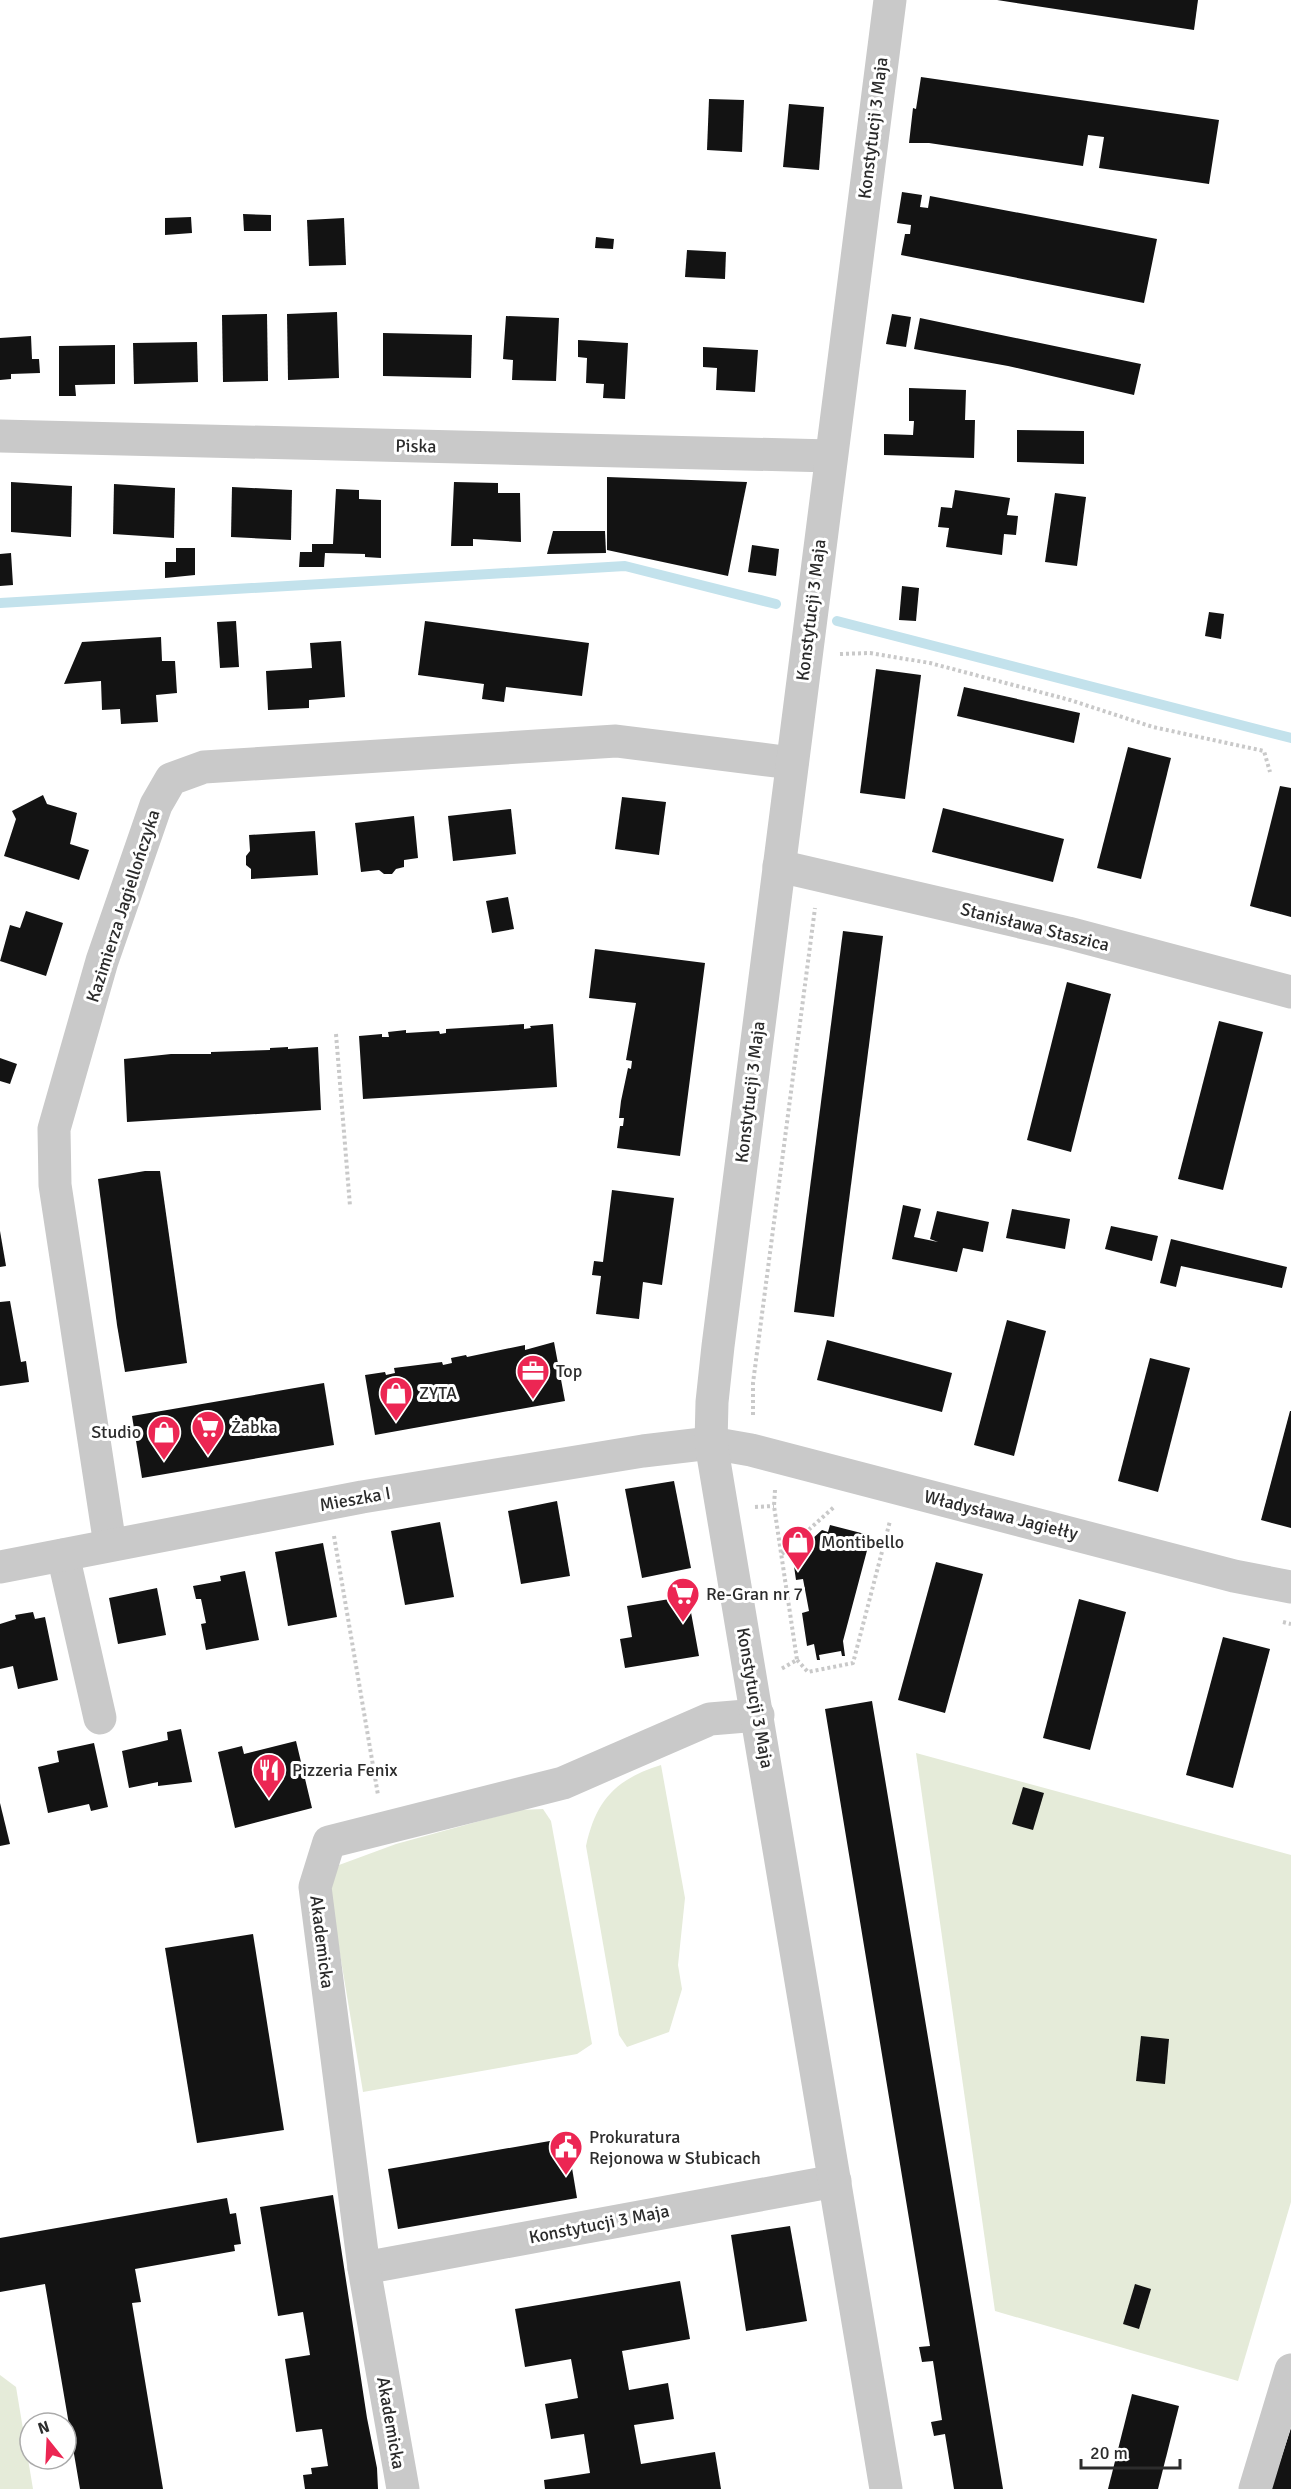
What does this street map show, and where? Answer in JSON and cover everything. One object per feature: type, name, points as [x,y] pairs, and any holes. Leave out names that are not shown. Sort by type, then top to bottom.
[{"type":"street","name":"Konstytucji 3 Maja","points":[[886,2489],[711,1443],[715,1375],[890,0]]},
{"type":"street","name":"Piska","points":[[0,436],[831,456]]},
{"type":"street","name":"Kazimierza Jagiellończyka","points":[[110,1545],[55,1185],[54,1129],[106,950],[156,805],[171,779],[204,766],[616,741],[792,763]]},
{"type":"street","name":"Stanisława Staszica","points":[[779,866],[1068,933],[1291,992]]},
{"type":"street","name":"Mieszka I","points":[[0,1566],[329,1503],[643,1451],[711,1443]]},
{"type":"street","name":"Władysława Jagiełły","points":[[711,1443],[751,1450],[1234,1576],[1291,1587]]},
{"type":"street","points":[[63,1555],[100,1718]]},
{"type":"street","name":"Akademicka","points":[[402,2489],[364,2268],[315,1887],[329,1842],[563,1783],[710,1719],[758,1715]]},
{"type":"street","name":"Konstytucji 3 Maja","points":[[364,2268],[835,2181]]},
{"type":"street","points":[[1255,2489],[1291,2370]]},
{"type":"path","points":[[836,653],[870,653],[930,663],[1070,700],[1153,727],[1264,751],[1270,772]]},
{"type":"path","points":[[763,1420],[752,1415],[751,1402],[819,876]]},
{"type":"path","points":[[336,1034],[350,1206]]},
{"type":"path","points":[[775,1489],[785,1491]]},
{"type":"path","points":[[329,1503],[384,1828]]},
{"type":"path","points":[[825,1503],[846,1508]]},
{"type":"path","points":[[781,1555],[835,1506]]},
{"type":"path","points":[[797,1660],[807,1672],[853,1663],[890,1519],[879,1516]]},
{"type":"path","points":[[334,1536],[346,1534]]},
{"type":"green space","points":[[916,1753],[1291,1855],[1291,2202],[1238,2381],[995,2311]]},
{"type":"green space","points":[[661,1765],[685,1898],[678,1965],[682,1989],[669,2032],[627,2047],[619,2035],[586,1846],[596,1816],[610,1794],[632,1777]]},
{"type":"green space","points":[[543,1809],[551,1821],[592,2044],[577,2054],[363,2092],[329,1888],[339,1865],[396,1844],[520,1810]]},
{"type":"green space","points":[[0,2375],[16,2387],[20,2411],[18,2411],[18,2471],[30,2471],[33,2489],[0,2489]]},
{"type":"building","points":[[997,0],[1198,0],[1194,30]]},
{"type":"building","points":[[921,77],[1219,120],[1209,184],[1099,168],[1104,137],[1088,135],[1083,166],[929,143],[909,143],[913,108],[916,109]]},
{"type":"building","points":[[709,99],[744,100],[742,152],[707,150]]},
{"type":"building","points":[[789,104],[824,107],[819,170],[783,167]]},
{"type":"building","points":[[902,192],[922,195],[920,207],[928,208],[930,196],[1157,239],[1144,303],[901,255],[905,234],[910,234],[911,225],[897,223]]},
{"type":"building","points":[[243,214],[271,215],[271,231],[244,231]]},
{"type":"building","points":[[191,217],[192,233],[165,235],[165,218]]},
{"type":"building","points":[[344,218],[346,265],[309,266],[307,220]]},
{"type":"building","points":[[596,237],[614,239],[613,249],[595,248]]},
{"type":"building","points":[[687,250],[726,252],[725,279],[685,277]]},
{"type":"building","points":[[337,312],[339,378],[288,380],[287,314]]},
{"type":"building","points":[[267,314],[268,381],[223,382],[222,315]]},
{"type":"building","points":[[892,314],[911,317],[906,347],[886,344]]},
{"type":"building","points":[[506,316],[559,318],[556,381],[512,380],[513,360],[503,359]]},
{"type":"building","points":[[920,318],[1141,364],[1134,395],[1008,366],[914,349]]},
{"type":"building","points":[[383,333],[472,335],[471,378],[383,376]]},
{"type":"building","points":[[31,336],[32,359],[39,359],[40,373],[11,374],[11,379],[0,380],[0,338]]},
{"type":"building","points":[[578,340],[628,343],[625,399],[603,398],[604,384],[586,383],[587,358],[578,357]]},
{"type":"building","points":[[197,342],[198,382],[134,384],[133,343]]},
{"type":"building","points":[[115,345],[115,384],[75,385],[76,396],[59,396],[59,346]]},
{"type":"building","points":[[703,347],[758,350],[755,392],[716,390],[717,368],[703,367]]},
{"type":"building","points":[[909,388],[966,390],[965,420],[975,420],[974,458],[884,455],[884,434],[913,435],[914,421],[909,421]]},
{"type":"building","points":[[1017,430],[1084,431],[1084,464],[1017,462]]},
{"type":"building","points":[[607,477],[747,482],[728,576],[607,550]]},
{"type":"building","points":[[11,482],[72,486],[71,537],[11,532]]},
{"type":"building","points":[[454,482],[498,483],[498,493],[520,493],[521,542],[473,539],[473,546],[451,546]]},
{"type":"building","points":[[114,484],[175,488],[174,538],[113,534]]},
{"type":"building","points":[[232,487],[292,490],[291,540],[231,537]]},
{"type":"building","points":[[336,489],[359,490],[359,499],[381,500],[381,558],[365,557],[365,554],[325,553],[324,567],[299,567],[300,552],[312,552],[312,544],[333,544]]},
{"type":"building","points":[[955,490],[1010,498],[1007,515],[1018,516],[1016,535],[1004,534],[1002,555],[946,547],[949,528],[938,527],[941,507],[952,508]]},
{"type":"building","points":[[1055,493],[1086,497],[1077,566],[1045,562]]},
{"type":"building","points":[[553,531],[605,531],[606,553],[547,554]]},
{"type":"building","points":[[752,545],[779,549],[776,576],[748,572]]},
{"type":"building","points":[[176,548],[195,548],[195,575],[165,578],[165,562],[176,562]]},
{"type":"building","points":[[11,553],[13,585],[0,586],[0,554]]},
{"type":"building","points":[[902,586],[919,588],[916,621],[899,620]]},
{"type":"building","points":[[1209,612],[1224,614],[1221,639],[1205,636]]},
{"type":"building","points":[[236,621],[239,667],[220,668],[217,622]]},
{"type":"building","points":[[425,621],[589,643],[582,696],[506,687],[504,702],[482,699],[484,684],[418,675]]},
{"type":"building","points":[[161,637],[162,661],[175,661],[177,693],[156,695],[158,722],[121,724],[120,709],[102,710],[101,681],[64,684],[82,642]]},
{"type":"building","points":[[341,641],[345,697],[309,700],[309,708],[268,710],[266,671],[312,668],[310,643]]},
{"type":"building","points":[[876,669],[921,675],[905,799],[860,793]]},
{"type":"building","points":[[964,687],[1080,713],[1074,743],[957,716]]},
{"type":"building","points":[[1128,747],[1171,758],[1141,879],[1097,868]]},
{"type":"building","points":[[1280,786],[1291,788],[1291,917],[1250,906]]},
{"type":"building","points":[[43,795],[47,804],[77,813],[70,844],[89,850],[79,880],[4,856],[16,819],[12,811]]},
{"type":"building","points":[[622,797],[666,802],[659,855],[615,849]]},
{"type":"building","points":[[943,808],[1064,839],[1053,882],[932,852]]},
{"type":"building","points":[[511,809],[516,854],[453,861],[448,816]]},
{"type":"building","points":[[414,816],[418,858],[404,860],[404,867],[396,869],[392,874],[384,874],[379,870],[361,872],[355,823]]},
{"type":"building","points":[[315,831],[318,875],[251,879],[251,869],[246,865],[246,856],[250,851],[249,835]]},
{"type":"building","points":[[508,897],[514,929],[492,933],[486,901]]},
{"type":"building","points":[[26,911],[63,923],[46,976],[0,961],[10,925],[20,928]]},
{"type":"building","points":[[843,931],[883,936],[834,1317],[794,1312]]},
{"type":"building","points":[[595,949],[705,963],[680,1156],[617,1148],[620,1126],[623,1126],[624,1118],[619,1118],[621,1101],[628,1068],[631,1069],[632,1061],[626,1060],[636,1003],[589,998]]},
{"type":"building","points":[[1067,982],[1111,994],[1071,1152],[1027,1140]]},
{"type":"building","points":[[1219,1021],[1263,1032],[1223,1190],[1178,1179]]},
{"type":"building","points":[[524,1024],[524,1029],[531,1028],[530,1026],[553,1024],[557,1087],[363,1099],[359,1036],[382,1034],[382,1037],[389,1037],[388,1032],[406,1030],[406,1033],[439,1031],[440,1034],[446,1033],[446,1029]]},
{"type":"building","points":[[288,1047],[288,1049],[318,1047],[321,1110],[127,1122],[124,1059]]},
{"type":"building","points":[[0,1058],[17,1064],[10,1084],[0,1081]]},
{"type":"building","points":[[145,1171],[160,1171],[187,1363],[125,1372],[98,1179]]},
{"type":"building","points":[[612,1190],[674,1198],[662,1285],[643,1282],[639,1319],[596,1314],[601,1276],[592,1275],[594,1261],[603,1262]]},
{"type":"building","points":[[903,1205],[921,1209],[914,1237],[938,1242],[930,1239],[937,1211],[989,1222],[983,1252],[963,1248],[957,1272],[892,1259]]},
{"type":"building","points":[[1012,1209],[1070,1219],[1065,1249],[1006,1238]]},
{"type":"building","points":[[1111,1226],[1158,1236],[1152,1261],[1105,1249]]},
{"type":"building","points":[[0,1231],[6,1266],[0,1267]]},
{"type":"building","points":[[1171,1239],[1287,1267],[1282,1288],[1181,1266],[1176,1287],[1160,1283]]},
{"type":"building","points":[[10,1301],[21,1362],[26,1361],[29,1382],[0,1386],[0,1302]]},
{"type":"building","points":[[1007,1320],[1046,1331],[1014,1456],[974,1445]]},
{"type":"building","points":[[827,1340],[952,1373],[942,1412],[817,1380]]},
{"type":"building","points":[[554,1342],[565,1401],[375,1435],[365,1375],[385,1372],[386,1375],[395,1373],[394,1368],[442,1362],[443,1365],[452,1363],[451,1358],[525,1345],[525,1350]]},
{"type":"building","points":[[1150,1358],[1190,1368],[1158,1492],[1118,1481]]},
{"type":"building","points":[[324,1383],[334,1445],[142,1478],[132,1416]]},
{"type":"building","points":[[1291,1411],[1291,1528],[1261,1520]]},
{"type":"building","points":[[674,1481],[691,1568],[642,1578],[625,1489]]},
{"type":"building","points":[[557,1501],[570,1576],[521,1584],[508,1511]]},
{"type":"building","points":[[440,1522],[454,1597],[405,1605],[391,1531]]},
{"type":"building","points":[[830,1525],[865,1534],[863,1541],[869,1543],[843,1641],[845,1656],[842,1656],[841,1651],[819,1655],[820,1660],[817,1660],[814,1644],[807,1646],[802,1613],[809,1611],[803,1579],[796,1580],[793,1559],[800,1558],[799,1551],[822,1530],[828,1532]]},
{"type":"building","points":[[323,1543],[337,1617],[288,1626],[275,1552]]},
{"type":"building","points":[[936,1562],[983,1574],[945,1713],[898,1700]]},
{"type":"building","points":[[245,1571],[259,1640],[206,1650],[201,1624],[206,1623],[201,1599],[196,1599],[193,1586],[221,1581],[220,1576]]},
{"type":"building","points":[[157,1588],[166,1635],[118,1644],[109,1598]]},
{"type":"building","points":[[688,1596],[699,1656],[625,1668],[620,1639],[632,1637],[627,1606]]},
{"type":"building","points":[[1079,1599],[1126,1612],[1090,1750],[1043,1738]]},
{"type":"building","points":[[33,1612],[35,1619],[45,1617],[58,1680],[18,1689],[13,1666],[0,1669],[0,1624],[16,1619],[15,1615]]},
{"type":"building","points":[[1223,1637],[1270,1649],[1233,1788],[1186,1775]]},
{"type":"building","points":[[872,1701],[1003,2489],[954,2489],[945,2434],[934,2436],[931,2422],[942,2420],[933,2361],[922,2362],[919,2347],[930,2346],[825,1709]]},
{"type":"building","points":[[181,1729],[192,1782],[158,1786],[158,1782],[129,1788],[122,1751],[168,1740],[167,1732]]},
{"type":"building","points":[[296,1741],[312,1808],[235,1828],[218,1752],[242,1746],[244,1754]]},
{"type":"building","points":[[94,1743],[108,1807],[91,1811],[89,1804],[48,1813],[38,1767],[59,1762],[57,1751]]},
{"type":"building","points":[[1023,1787],[1044,1793],[1033,1830],[1012,1824]]},
{"type":"building","points":[[0,1803],[10,1844],[0,1846]]},
{"type":"building","points":[[253,1934],[284,2130],[197,2143],[165,1948]]},
{"type":"building","points":[[1141,2036],[1169,2039],[1165,2084],[1136,2081]]},
{"type":"building","points":[[567,2138],[577,2198],[398,2229],[388,2169]]},
{"type":"building","points":[[333,2195],[367,2418],[377,2468],[378,2489],[305,2489],[303,2475],[312,2474],[311,2468],[328,2466],[322,2429],[296,2432],[285,2359],[310,2355],[303,2312],[278,2316],[260,2207]]},
{"type":"building","points":[[227,2198],[230,2214],[236,2213],[241,2244],[234,2245],[235,2251],[135,2269],[141,2302],[132,2303],[163,2489],[80,2489],[77,2471],[78,2411],[67,2411],[45,2284],[0,2292],[0,2238]]},
{"type":"building","points":[[790,2226],[807,2321],[746,2331],[731,2235]]},
{"type":"building","points":[[680,2281],[690,2339],[622,2351],[629,2390],[668,2383],[674,2419],[634,2425],[641,2464],[715,2452],[721,2489],[545,2489],[544,2480],[590,2473],[584,2434],[551,2439],[545,2404],[578,2398],[571,2359],[525,2367],[515,2309]]},
{"type":"building","points":[[1135,2284],[1151,2289],[1139,2329],[1123,2324]]},
{"type":"building","points":[[1132,2394],[1179,2406],[1158,2489],[1108,2489]]},
{"type":"building","points":[[1291,2428],[1291,2489],[1271,2489]]},
{"type":"waterway","points":[[0,603],[625,566],[776,604]]},
{"type":"waterway","points":[[837,621],[1291,738]]},
{"type":"place","name":"Top","points":[[533,1400]]},
{"type":"place","name":"ZYTA","points":[[396,1422]]},
{"type":"place","name":"Żabka","points":[[208,1456]]},
{"type":"place","name":"Studio","points":[[164,1461]]},
{"type":"place","name":"Montibello","points":[[798,1571]]},
{"type":"place","name":"Re-Gran nr 7","points":[[683,1623]]},
{"type":"place","name":"Pizzeria Fenix","points":[[269,1799]]},
{"type":"place","name":"Prokuratura Rejonowa w Słubicach","points":[[566,2176]]}]
